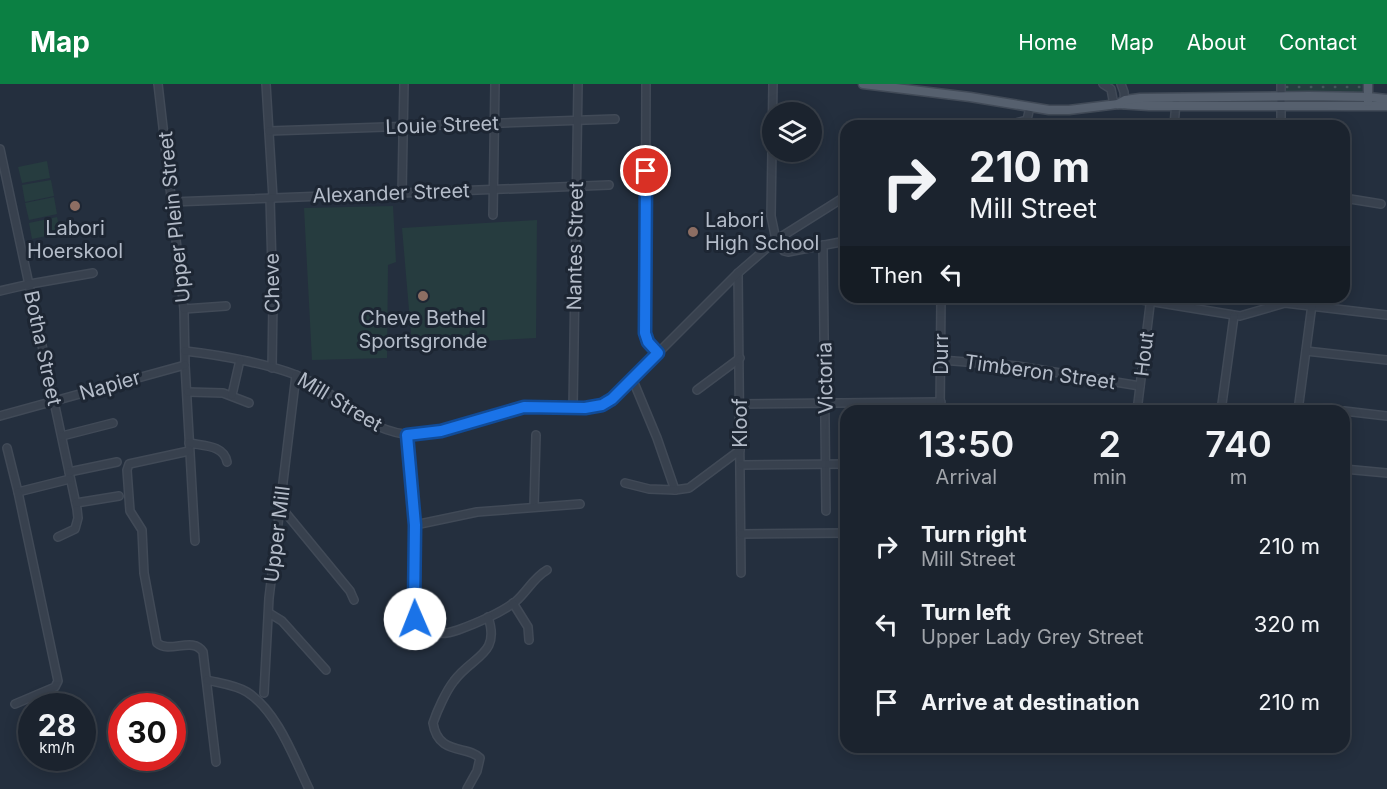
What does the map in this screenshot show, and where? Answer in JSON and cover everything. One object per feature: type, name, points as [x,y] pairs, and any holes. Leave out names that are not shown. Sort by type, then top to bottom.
[{"type":"main road","points":[[863,84],[918,87],[1057,110],[1176,102],[1368,102],[1387,105]]},
{"type":"main road","points":[[1368,84],[1368,102]]},
{"type":"main road","points":[[1368,102],[1387,99]]},
{"type":"street","name":"Upper Plein Street","points":[[158,84],[184,309],[195,541]]},
{"type":"street","name":"Cheve","points":[[266,84],[272,198],[272,368]]},
{"type":"street","points":[[402,193],[404,84]]},
{"type":"street","points":[[493,215],[495,84]]},
{"type":"street","name":"Nantes Street","points":[[573,408],[578,84]]},
{"type":"street","points":[[646,84],[645,333],[648,342],[658,353]]},
{"type":"street","points":[[773,84],[771,216],[776,240],[784,251],[788,252],[840,242]]},
{"type":"street","points":[[1103,84],[1111,89],[1120,104]]},
{"type":"street","points":[[1120,104],[1121,84]]},
{"type":"street","points":[[1281,84],[1281,120]]},
{"type":"street","points":[[1174,120],[1176,102]]},
{"type":"street","points":[[1027,120],[1030,107]]},
{"type":"street","name":"Louie Street","points":[[269,131],[615,119]]},
{"type":"street","name":"Botha Street","points":[[0,148],[76,503],[78,518],[75,529],[58,537]]},
{"type":"street","name":"Alexander Street","points":[[172,202],[609,185]]},
{"type":"street","points":[[1350,199],[1382,204]]},
{"type":"street","name":"Mill Street","points":[[185,351],[240,360],[296,375],[318,386],[368,423],[407,435],[441,431],[524,407],[593,408],[612,399],[738,273],[776,240],[840,200]]},
{"type":"street","name":"Victoria","points":[[824,245],[826,511]]},
{"type":"street","points":[[0,291],[93,273]]},
{"type":"street","name":"Kloof","points":[[738,273],[741,573]]},
{"type":"street","name":"Durr","points":[[940,402],[941,303]]},
{"type":"street","name":"Hout","points":[[1138,405],[1150,303]]},
{"type":"street","points":[[1171,303],[1234,316],[1245,315],[1279,304],[1387,315]]},
{"type":"street","points":[[1299,403],[1312,303]]},
{"type":"street","points":[[184,309],[226,306]]},
{"type":"street","points":[[1222,405],[1234,316]]},
{"type":"street","points":[[1306,351],[1387,360]]},
{"type":"street","points":[[697,390],[740,358]]},
{"type":"street","points":[[232,395],[240,360]]},
{"type":"street","name":"Timberon Street","points":[[941,360],[1017,366],[1140,386]]},
{"type":"street","name":"Napier","points":[[0,416],[185,364]]},
{"type":"street","name":"Upper Mill","points":[[264,693],[269,614],[296,375]]},
{"type":"street","points":[[632,378],[657,438],[675,490]]},
{"type":"street","points":[[188,392],[232,395],[249,403]]},
{"type":"street","points":[[740,404],[940,402]]},
{"type":"street","points":[[1350,412],[1387,416]]},
{"type":"street","points":[[62,436],[113,423]]},
{"type":"street","points":[[407,435],[415,525],[414,609],[415,619],[420,626],[432,632],[450,633],[488,617],[513,603],[536,577],[547,570]]},
{"type":"street","points":[[534,507],[536,435]]},
{"type":"street","points":[[216,762],[203,652],[200,647],[194,645],[163,647],[157,643],[154,636],[144,573],[142,530],[130,512],[127,470],[131,463],[189,447],[220,450],[227,462]]},
{"type":"street","points":[[7,448],[58,681],[55,687],[15,704]]},
{"type":"street","points":[[625,483],[640,488],[675,490],[689,488],[741,450]]},
{"type":"street","points":[[18,492],[117,462]]},
{"type":"street","points":[[741,465],[840,464]]},
{"type":"street","points":[[1350,470],[1387,473]]},
{"type":"street","points":[[76,503],[119,496]]},
{"type":"street","points":[[415,525],[477,512],[580,504]]},
{"type":"street","points":[[280,506],[350,591],[354,600]]},
{"type":"street","points":[[741,534],[840,532]]},
{"type":"street","points":[[513,603],[528,627],[529,640]]},
{"type":"street","points":[[269,614],[282,621],[326,670]]},
{"type":"street","points":[[467,789],[477,771],[480,758],[474,754],[451,748],[436,733],[433,723],[455,680],[490,646],[492,636],[488,617]]},
{"type":"street","points":[[207,681],[246,691],[263,706],[281,733],[309,789]]},
{"type":"green space","points":[[1283,84],[1362,84],[1362,93],[1282,96]]},
{"type":"green space","points":[[47,161],[50,178],[22,183],[18,167]]},
{"type":"green space","points":[[51,180],[54,196],[25,202],[22,185]]},
{"type":"green space","points":[[54,197],[57,214],[29,220],[25,203]]},
{"type":"green space","points":[[393,206],[396,262],[388,265],[387,358],[312,360],[304,208]]},
{"type":"green space","points":[[57,217],[61,233],[32,239],[29,223]]},
{"type":"green space","points":[[537,220],[536,338],[412,345],[402,228]]},
{"type":"place","name":"Labori Hoerskool","points":[[75,206]]},
{"type":"place","name":"Labori High School","points":[[693,232]]},
{"type":"place","name":"Cheve Bethel Sportsgronde","points":[[423,296]]},
{"type":"route","points":[[415,619],[415,525],[407,435],[441,431],[524,407],[593,408],[612,399],[658,353],[645,336],[646,171]]}]
